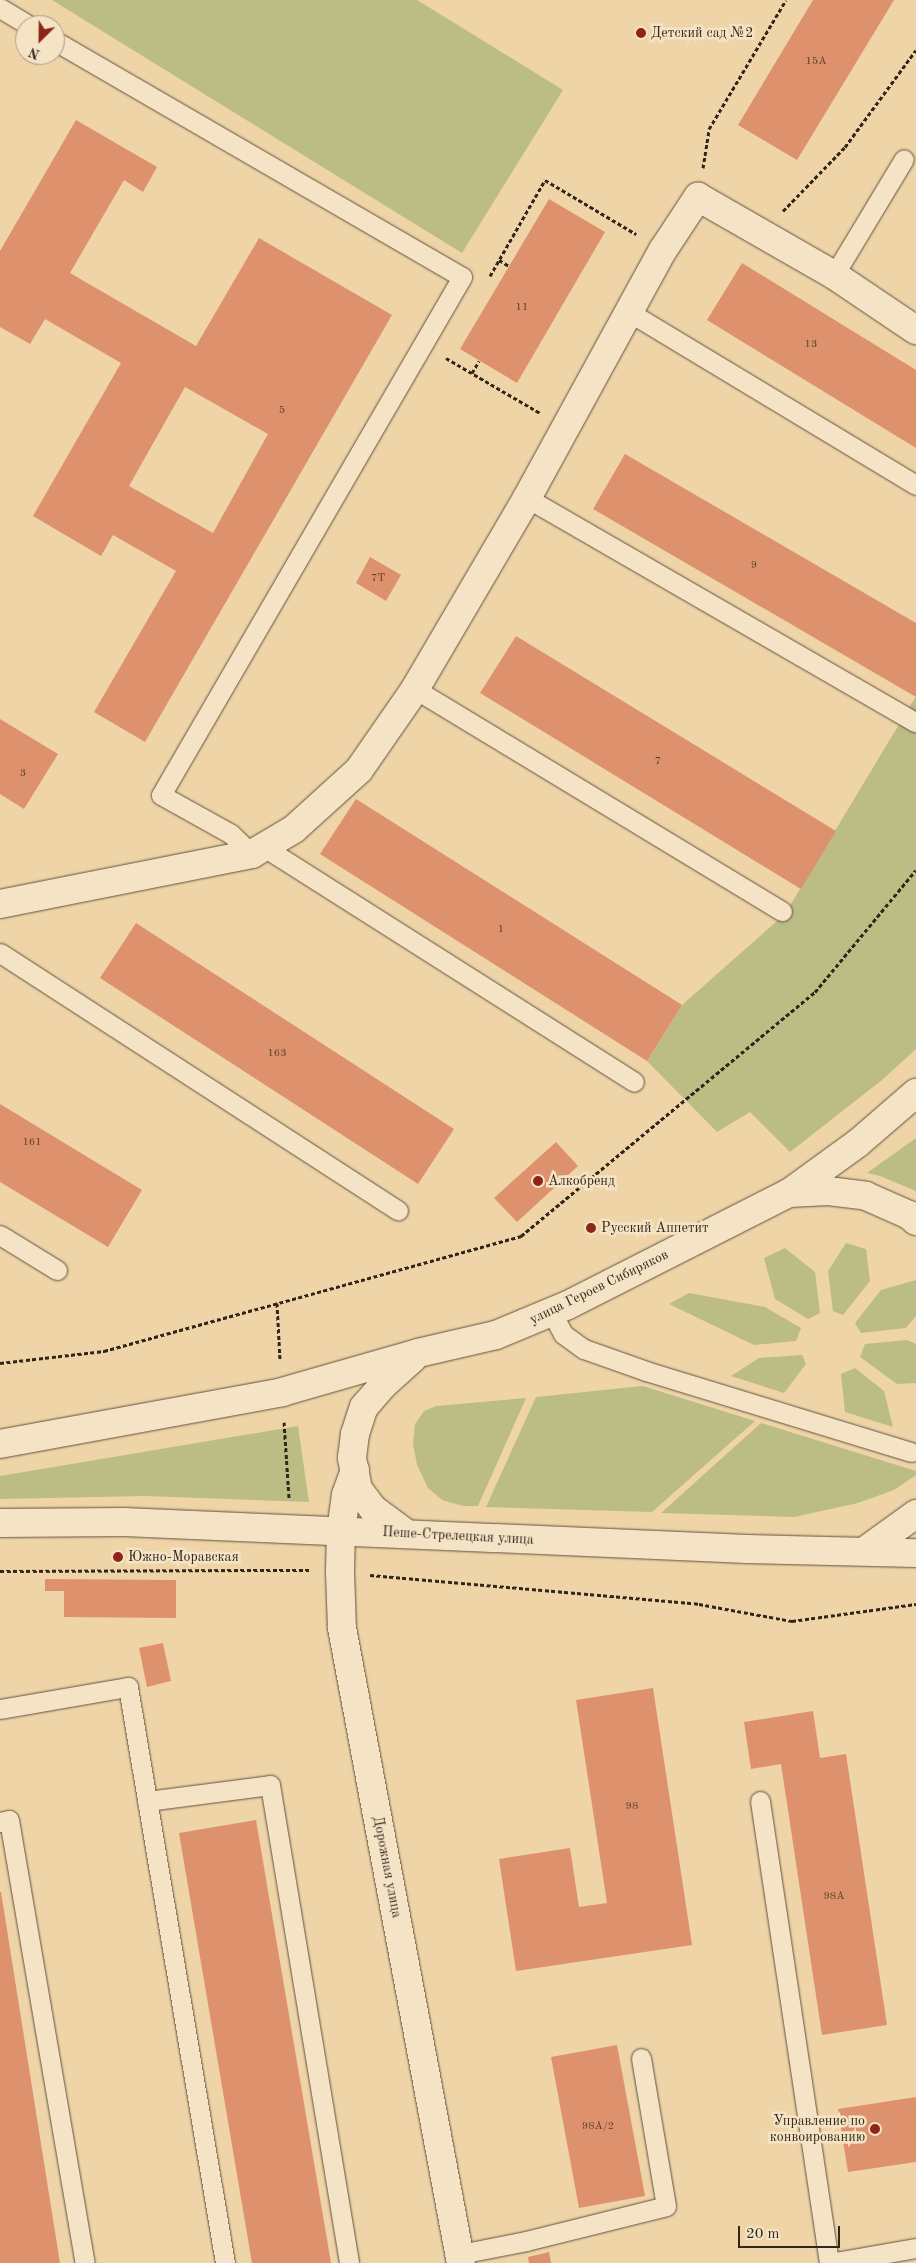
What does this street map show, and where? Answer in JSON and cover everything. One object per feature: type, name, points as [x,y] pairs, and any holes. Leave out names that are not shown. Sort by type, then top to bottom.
[{"type":"street","points":[[0,904],[258,851],[294,829],[359,770],[415,689],[527,498],[663,250],[698,197],[834,274],[916,330]]},
{"type":"street","name":"улица Героев Сибиряков","points":[[418,1353],[496,1334],[552,1313],[789,1192],[858,1143],[916,1092]]},
{"type":"street","points":[[789,1192],[828,1191],[866,1196],[909,1215],[916,1221]]},
{"type":"street","points":[[0,1444],[282,1392],[418,1353]]},
{"type":"street","points":[[408,1534],[373,1509],[358,1488],[352,1458],[355,1434],[364,1407],[383,1385],[418,1353]]},
{"type":"street","name":"Дорожная улица","points":[[355,1470],[346,1496],[341,1530],[342,1628],[460,2258]]},
{"type":"street","points":[[866,1550],[916,1514]]},
{"type":"street","name":"Пеше-Стрелецкая улица","points":[[0,1523],[124,1522],[747,1549],[866,1550],[916,1553]]},
{"type":"lane","points":[[0,8],[15,17]]},
{"type":"lane","points":[[65,47],[462,277],[161,795],[231,834],[634,1082]]},
{"type":"lane","points":[[834,274],[904,158]]},
{"type":"lane","points":[[629,312],[916,485]]},
{"type":"lane","points":[[527,498],[916,723]]},
{"type":"lane","points":[[415,689],[782,911]]},
{"type":"lane","points":[[0,952],[398,1210]]},
{"type":"lane","points":[[0,1235],[57,1270]]},
{"type":"lane","points":[[552,1313],[563,1334],[584,1349],[646,1371],[911,1452]]},
{"type":"lane","points":[[0,1709],[128,1687],[225,2263]]},
{"type":"lane","points":[[147,1800],[270,1785],[349,2263]]},
{"type":"lane","points":[[760,1801],[829,2263],[916,2248]]},
{"type":"lane","points":[[0,1822],[8,1820],[85,2263]]},
{"type":"lane","points":[[460,2258],[666,2206],[641,2058]]},
{"type":"path","points":[[698,197],[709,129],[786,0]]},
{"type":"path","points":[[777,218],[797,194],[845,147],[916,50]]},
{"type":"path","points":[[484,284],[545,180],[663,250]]},
{"type":"path","points":[[499,260],[508,266]]},
{"type":"path","points":[[441,356],[566,428]]},
{"type":"path","points":[[472,373],[479,360]]},
{"type":"path","points":[[0,1363],[104,1351],[521,1236],[815,992],[916,870]]},
{"type":"path","points":[[277,1304],[291,1528],[289,1569]]},
{"type":"path","points":[[0,1571],[289,1569],[340,1572],[699,1604],[792,1621],[916,1604]]},
{"type":"green space","points":[[52,0],[417,0],[563,90],[462,253]]},
{"type":"green space","points":[[916,696],[916,1049],[882,1080],[790,1152],[750,1112],[717,1132],[647,1061],[682,1005],[785,914]]},
{"type":"green space","points":[[916,1138],[916,1191],[880,1176],[867,1173]]},
{"type":"green space","points":[[846,1243],[866,1249],[870,1281],[843,1315],[833,1311],[828,1271]]},
{"type":"green space","points":[[785,1248],[815,1272],[820,1313],[808,1319],[775,1299],[764,1258]]},
{"type":"green space","points":[[916,1280],[916,1316],[906,1328],[861,1333],[855,1323],[881,1290]]},
{"type":"green space","points":[[689,1293],[765,1307],[801,1328],[796,1341],[754,1345],[669,1304]]},
{"type":"green space","points":[[907,1340],[916,1344],[916,1383],[897,1384],[860,1357],[865,1344]]},
{"type":"green space","points":[[802,1355],[806,1364],[784,1393],[731,1376],[759,1358]]},
{"type":"green space","points":[[855,1368],[884,1391],[893,1427],[845,1412],[841,1374]]},
{"type":"green space","points":[[643,1386],[755,1421],[652,1512],[486,1507],[536,1397]]},
{"type":"green space","points":[[526,1398],[478,1506],[463,1506],[442,1500],[428,1488],[417,1465],[413,1444],[415,1424],[424,1411],[436,1406]]},
{"type":"green space","points":[[761,1423],[916,1471],[916,1475],[894,1490],[858,1503],[794,1517],[661,1513]]},
{"type":"green space","points":[[298,1426],[309,1502],[144,1496],[0,1499],[0,1476]]},
{"type":"building","points":[[813,0],[894,0],[797,160],[738,125]]},
{"type":"building","points":[[76,120],[157,167],[143,192],[124,180],[70,273],[196,346],[259,238],[392,315],[145,742],[94,712],[176,571],[113,535],[101,556],[33,516],[121,363],[45,319],[30,344],[0,327],[0,251]],"holes":[[[185,387],[268,434],[213,533],[129,486]]]},
{"type":"building","points":[[549,199],[605,232],[517,383],[460,349]]},
{"type":"building","points":[[742,263],[916,370],[916,448],[707,320]]},
{"type":"building","points":[[625,454],[916,623],[916,697],[593,509]]},
{"type":"building","points":[[370,557],[401,575],[386,601],[356,583]]},
{"type":"building","points":[[516,636],[836,831],[801,889],[480,693]]},
{"type":"building","points":[[0,719],[58,754],[24,809],[0,794]]},
{"type":"building","points":[[356,799],[682,1005],[647,1061],[320,854]]},
{"type":"building","points":[[136,923],[454,1129],[418,1184],[100,978]]},
{"type":"building","points":[[0,1104],[142,1190],[108,1247],[0,1182]]},
{"type":"building","points":[[556,1142],[578,1166],[517,1222],[494,1198]]},
{"type":"building","points":[[45,1579],[176,1580],[176,1618],[64,1617],[64,1591],[45,1591]]},
{"type":"building","points":[[163,1643],[171,1681],[147,1687],[139,1648]]},
{"type":"building","points":[[653,1688],[692,1945],[516,1971],[499,1859],[570,1848],[579,1907],[607,1903],[576,1700]]},
{"type":"building","points":[[813,1711],[820,1758],[846,1754],[887,2025],[822,2035],[781,1764],[751,1769],[744,1722]]},
{"type":"building","points":[[256,1820],[331,2263],[252,2263],[179,1833]]},
{"type":"building","points":[[1,1892],[60,2263],[0,2263]]},
{"type":"building","points":[[617,2045],[645,2196],[579,2208],[551,2057]]},
{"type":"building","points":[[916,2097],[916,2162],[848,2172],[838,2109]]},
{"type":"building","points":[[549,2252],[551,2263],[529,2263],[528,2257]]},
{"type":"place","name":"Детский сад №2","points":[[641,33]]},
{"type":"place","name":"Алкобренд","points":[[538,1181]]},
{"type":"place","name":"Русский Аппетит","points":[[591,1228]]},
{"type":"place","name":"Южно-Моравская","points":[[118,1557]]},
{"type":"place","name":"Управление по конвоированию","points":[[875,2129]]}]
